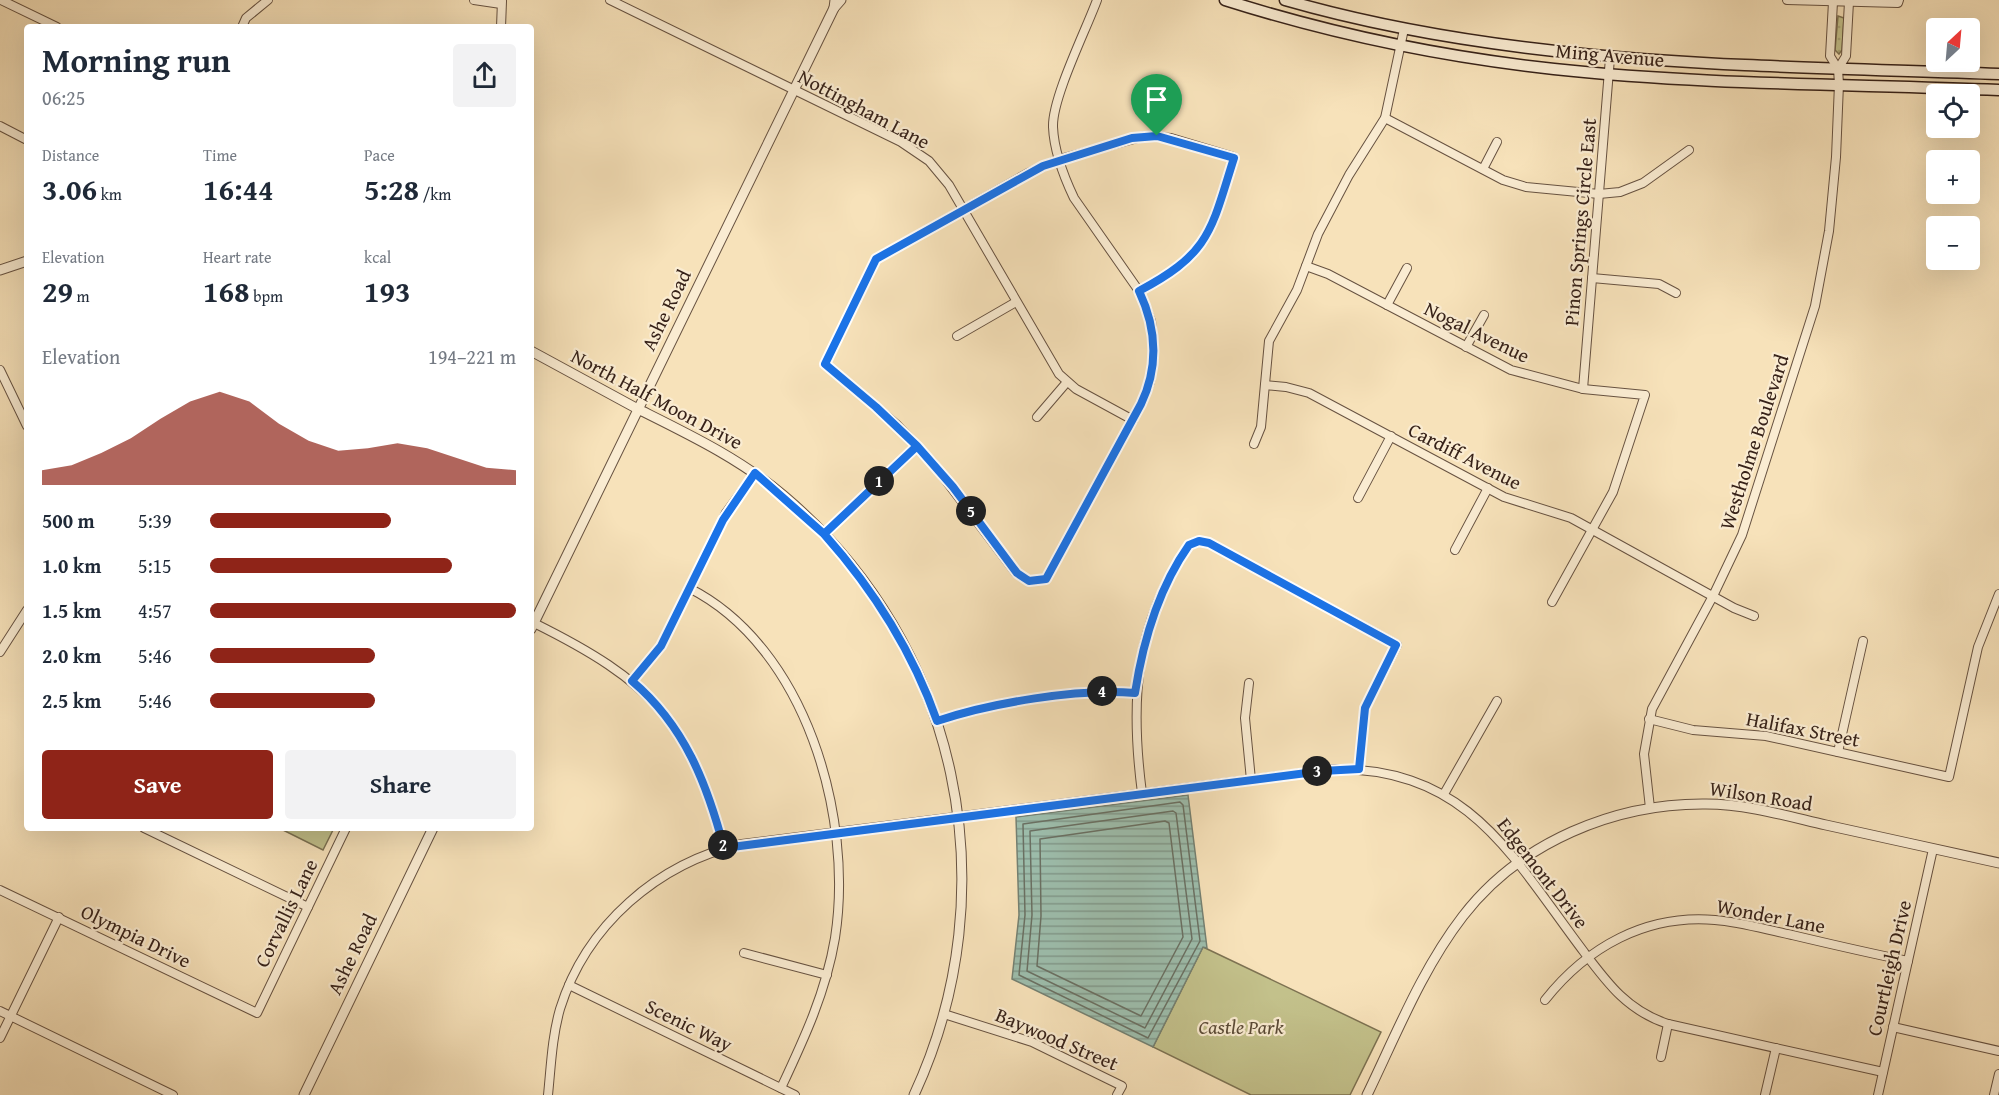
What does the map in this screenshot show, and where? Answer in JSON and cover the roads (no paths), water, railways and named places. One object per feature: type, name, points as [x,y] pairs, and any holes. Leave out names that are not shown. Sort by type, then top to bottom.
[{"type":"main road","name":"Ming Avenue","points":[[1225,0],[1313,25],[1402,45],[1493,61],[1610,74],[1999,90]]},
{"type":"main road","name":"Ming Avenue","points":[[1285,0],[1404,29],[1498,45],[1610,58],[1999,74]]},
{"type":"street","points":[[1,0],[51,24]]},
{"type":"street","points":[[243,24],[246,18],[268,0]]},
{"type":"street","points":[[474,0],[502,2],[501,24]]},
{"type":"street","name":"Nottingham Lane","points":[[610,0],[915,150],[939,173],[963,210],[1050,362],[1067,382],[1133,420]]},
{"type":"street","points":[[1098,0],[1056,105],[1053,127],[1060,159],[1074,198],[1139,291],[1151,321],[1154,353],[1150,382],[1133,420],[1046,579],[1034,582],[1017,573],[953,487],[917,446],[876,407],[825,364],[876,259],[1028,173],[1060,159],[1144,136],[1171,138],[1234,158],[1214,221],[1199,248],[1178,269],[1139,291]]},
{"type":"street","points":[[1787,0],[1898,2]]},
{"type":"street","name":"Ashe Road","points":[[534,622],[837,2]]},
{"type":"street","name":"Westholme Boulevard","points":[[1833,2],[1830,56],[1839,69]]},
{"type":"street","name":"Westholme Boulevard","points":[[1650,808],[1644,754],[1649,718],[1658,695],[1730,562],[1754,501],[1815,306],[1833,200],[1839,69],[1846,56],[1849,2]]},
{"type":"street","points":[[1254,444],[1261,427],[1269,341],[1297,290],[1318,234],[1349,175],[1385,118],[1404,29]]},
{"type":"street","name":"Pinon Springs Circle East","points":[[1583,389],[1610,58]]},
{"type":"street","points":[[1385,118],[1483,169],[1526,188],[1599,194],[1631,189],[1689,150]]},
{"type":"street","points":[[0,126],[24,138]]},
{"type":"street","points":[[1483,169],[1497,142]]},
{"type":"street","points":[[0,270],[24,262]]},
{"type":"street","name":"Nogal Avenue","points":[[1305,266],[1328,274],[1520,373],[1583,389],[1645,395],[1613,492],[1593,530]]},
{"type":"street","points":[[1387,305],[1407,268]]},
{"type":"street","points":[[1592,278],[1659,285],[1676,293]]},
{"type":"street","points":[[957,336],[1016,302]]},
{"type":"street","points":[[1466,347],[1484,315]]},
{"type":"street","name":"North Half Moon Drive","points":[[534,353],[719,450],[755,473],[824,534],[862,579],[888,617],[921,679],[937,721],[952,780],[958,817],[962,909],[956,961],[944,1014],[914,1095]]},
{"type":"street","points":[[0,370],[24,420]]},
{"type":"street","points":[[1036,417],[1067,382]]},
{"type":"street","name":"Cardiff Avenue","points":[[1265,386],[1286,387],[1309,393],[1514,501],[1571,518],[1754,616]]},
{"type":"street","points":[[1358,498],[1391,436]]},
{"type":"street","points":[[824,534],[917,446]]},
{"type":"street","points":[[632,681],[661,646],[726,513],[755,473]]},
{"type":"street","points":[[1455,550],[1488,488]]},
{"type":"street","points":[[1552,602],[1593,530]]},
{"type":"street","points":[[1142,793],[1136,737],[1135,693],[1146,637],[1162,595],[1189,545],[1204,542],[1396,645],[1365,708],[1359,769]]},
{"type":"street","points":[[689,588],[713,600],[736,619],[784,682],[818,753],[837,832],[838,911],[827,975],[811,1025],[781,1088]]},
{"type":"street","name":"Halifax Street","points":[[1649,718],[1693,730],[1758,735],[1949,777],[1978,647],[1999,594]]},
{"type":"street","points":[[0,652],[24,615]]},
{"type":"street","points":[[534,627],[600,657],[632,681],[670,721],[694,760],[712,802],[724,848]]},
{"type":"street","points":[[1838,752],[1863,641]]},
{"type":"street","points":[[1249,683],[1245,718],[1251,780]]},
{"type":"street","points":[[937,721],[992,705],[1103,691],[1135,693]]},
{"type":"street","points":[[1444,794],[1497,701]]},
{"type":"street","name":"Edgemont Drive","points":[[548,1095],[556,1026],[569,985],[590,947],[633,898],[686,862],[724,848],[1336,769],[1359,769],[1410,779],[1444,794],[1488,828],[1518,864],[1587,957],[1627,1004],[1647,1016],[1668,1024],[1883,1072]]},
{"type":"street","name":"Wilson Road","points":[[1366,1095],[1447,937],[1478,898],[1518,864],[1577,830],[1606,818],[1650,808],[1682,804],[1738,806],[1999,863]]},
{"type":"street","points":[[150,831],[308,907]]},
{"type":"street","name":"Corvallis Lane","points":[[256,1013],[345,831]]},
{"type":"street","name":"Ashe Road","points":[[304,1095],[432,831]]},
{"type":"street","name":"Courtleigh Drive","points":[[1878,1095],[1933,849]]},
{"type":"street","name":"Olympia Drive","points":[[0,890],[256,1013]]},
{"type":"street","points":[[0,1038],[58,917]]},
{"type":"street","name":"Wonder Lane","points":[[1545,1000],[1559,982],[1587,957],[1606,944],[1642,928],[1696,919],[1731,922],[1908,961]]},
{"type":"street","points":[[744,953],[827,975]]},
{"type":"street","name":"Scenic Way","points":[[569,985],[795,1095]]},
{"type":"street","points":[[0,1011],[173,1095]]},
{"type":"street","name":"Baywood Street","points":[[944,1014],[1032,1042],[1122,1086],[1117,1095]]},
{"type":"street","points":[[1661,1057],[1668,1024]]},
{"type":"street","points":[[1893,1028],[1999,1051]]},
{"type":"street","points":[[1765,1095],[1776,1048]]},
{"type":"street","points":[[1994,1095],[1999,1074]]},
{"type":"water","points":[[1188,795],[1207,948],[1203,947],[1153,1047],[1012,979],[1019,915],[1016,817]]},
{"type":"park label","name":"Castle Park","points":[[1241,1027]]}]
